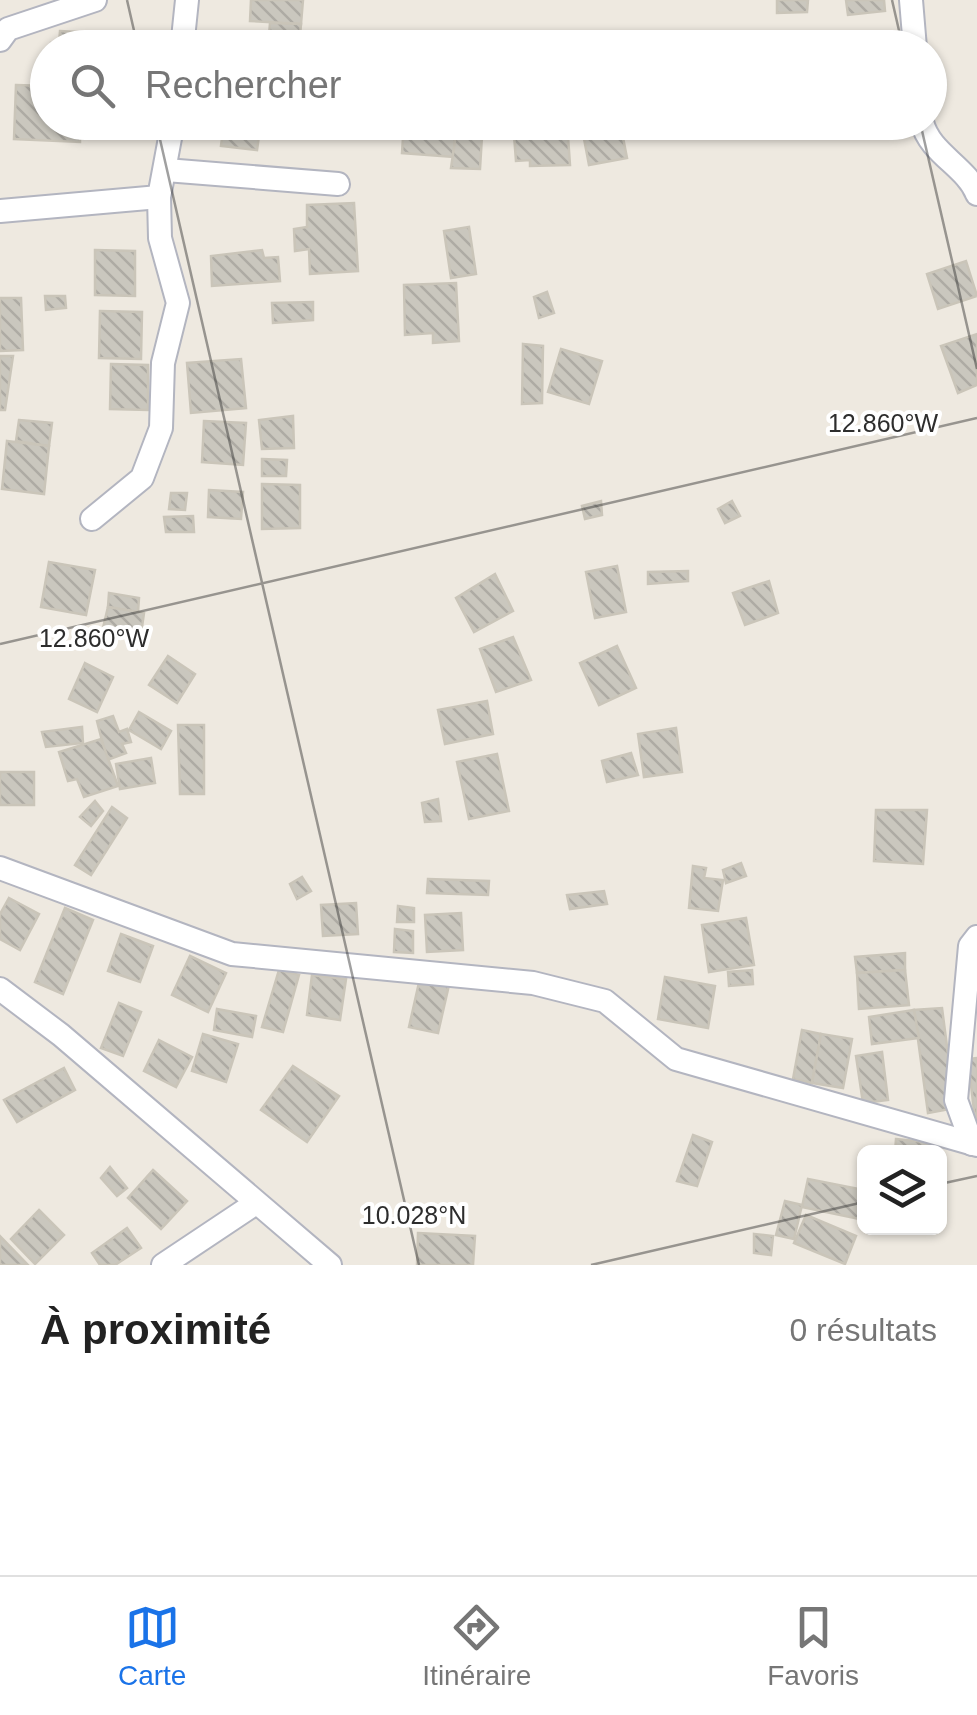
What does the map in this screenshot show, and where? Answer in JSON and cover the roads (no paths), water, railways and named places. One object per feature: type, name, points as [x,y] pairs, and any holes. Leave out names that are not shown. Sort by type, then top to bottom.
[{"type":"street","points":[[0,40],[8,29],[95,0]]},
{"type":"street","points":[[184,30],[187,0]]},
{"type":"street","points":[[911,0],[914,30]]},
{"type":"street","points":[[92,519],[142,478],[161,428],[163,363],[178,303],[160,238],[159,197],[170,140]]},
{"type":"street","points":[[932,140],[941,155],[973,184],[977,194]]},
{"type":"street","points":[[166,170],[338,184]]},
{"type":"street","points":[[0,211],[159,197]]},
{"type":"street","points":[[0,868],[232,954],[533,983],[605,1002],[676,1059],[975,1145]]},
{"type":"street","points":[[975,1145],[956,1100],[970,946],[977,938]]},
{"type":"street","points":[[0,989],[61,1035],[330,1265]]},
{"type":"street","points":[[163,1265],[256,1203]]}]
